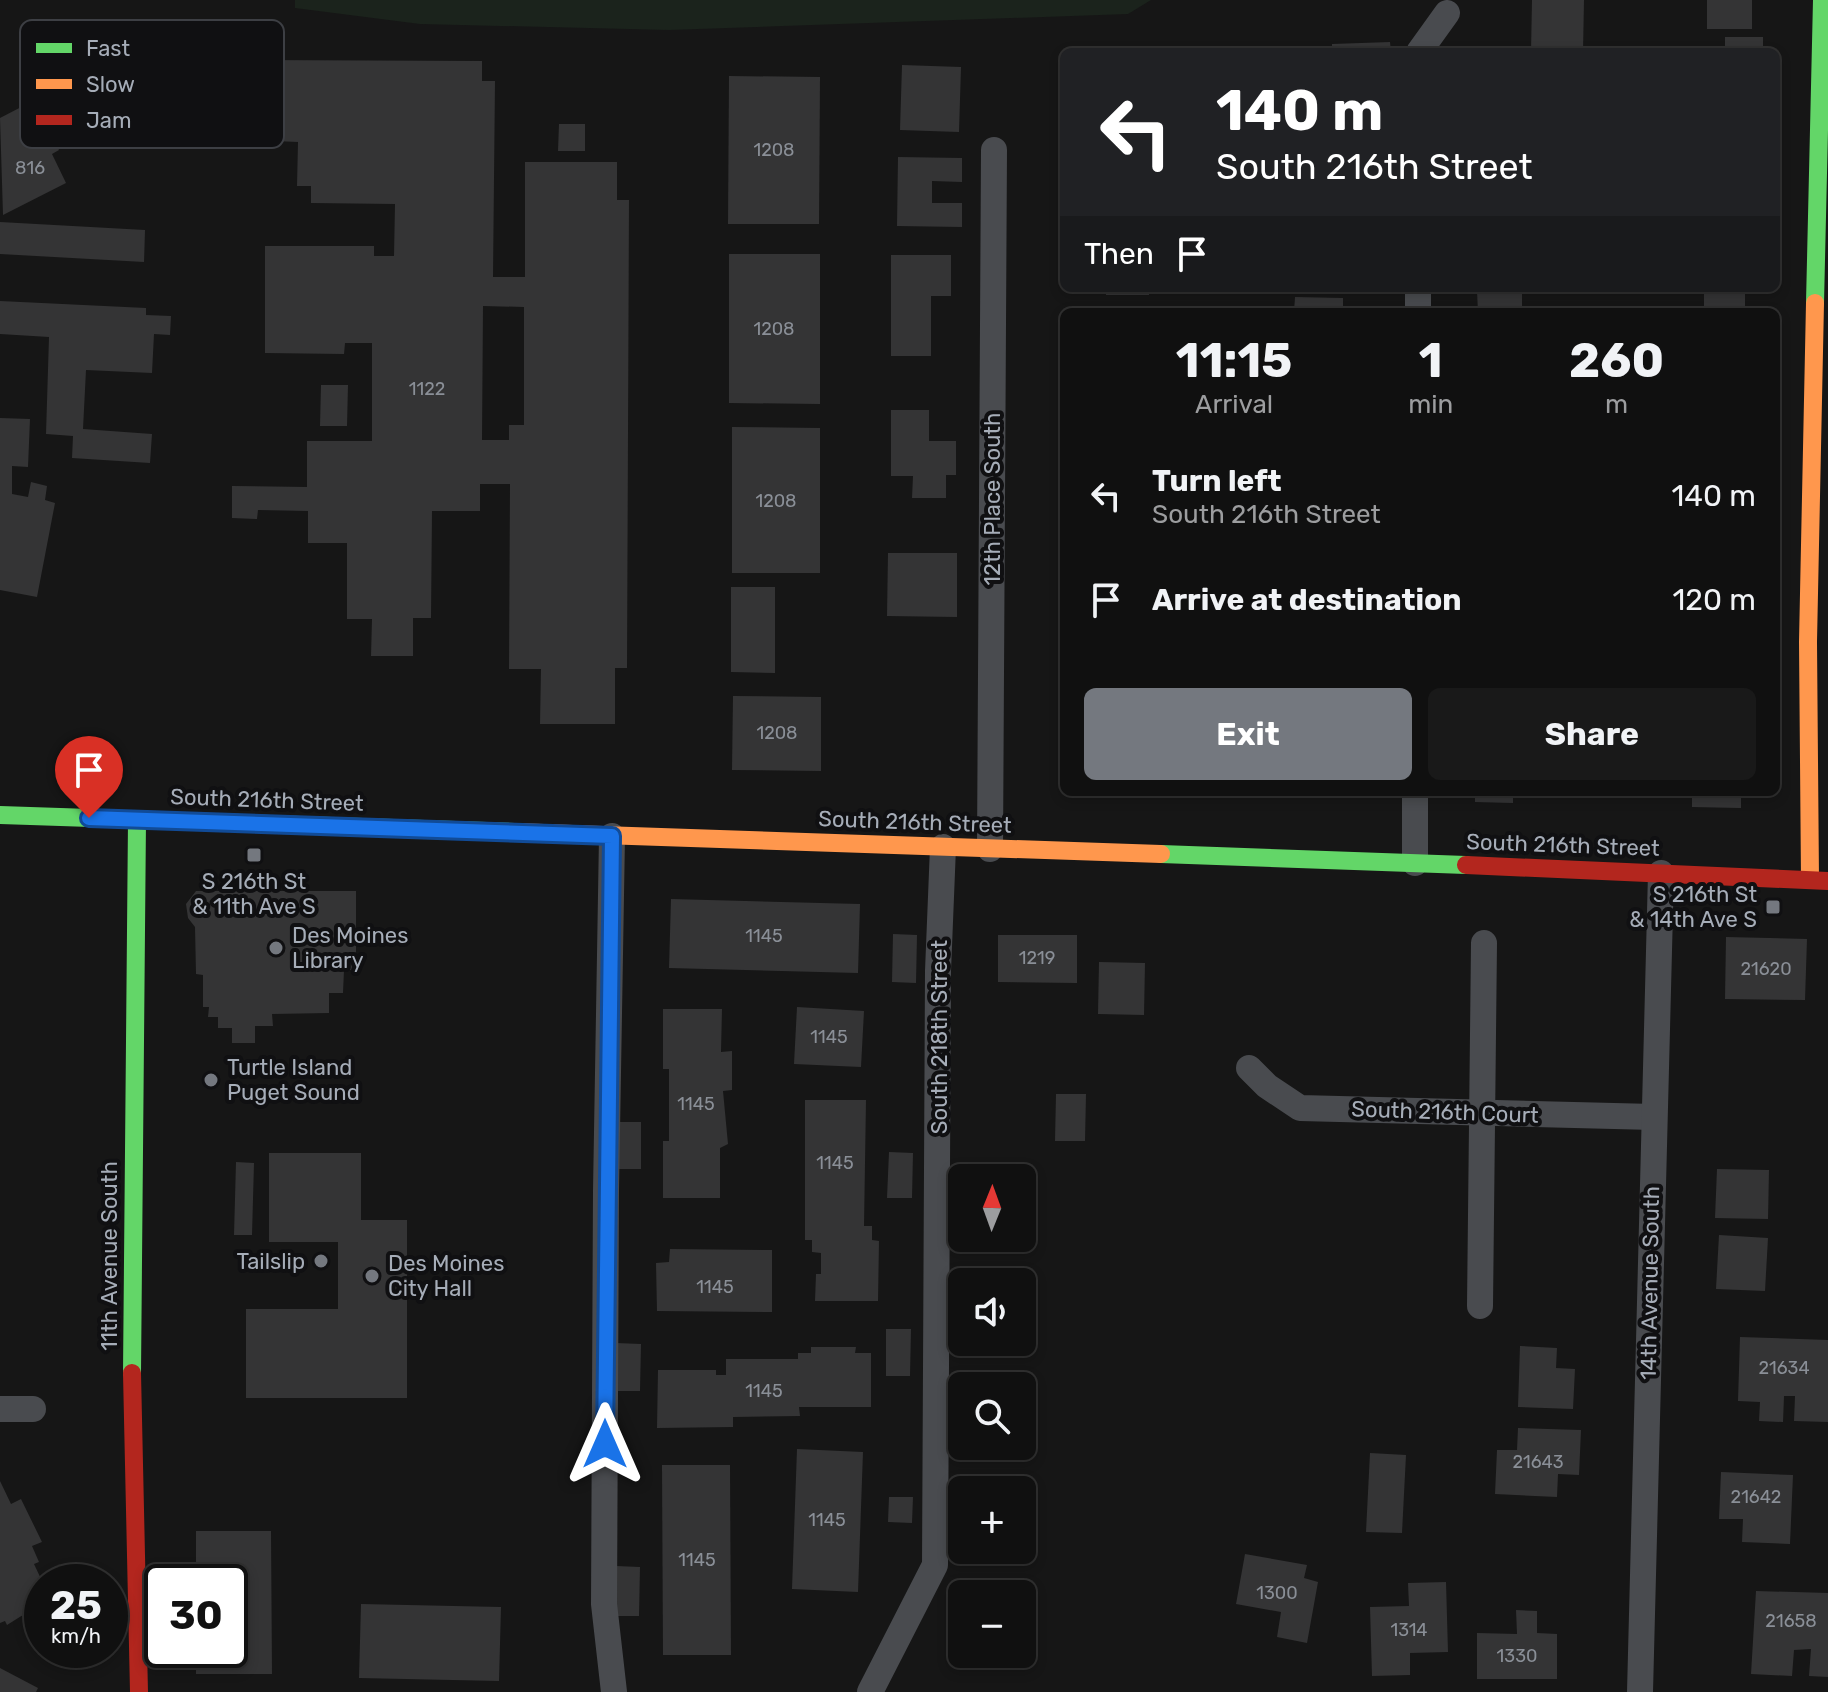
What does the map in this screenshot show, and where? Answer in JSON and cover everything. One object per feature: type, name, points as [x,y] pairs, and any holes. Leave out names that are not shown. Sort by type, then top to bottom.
[{"type":"main road","points":[[1819,880],[1822,0]]},
{"type":"main road","name":"South 216th Street","points":[[0,815],[1415,863],[1819,880]]},
{"type":"main road","name":"11th Avenue South","points":[[137,820],[132,1412],[139,1692]]},
{"type":"street","points":[[1422,48],[1447,13]]},
{"type":"street","name":"12th Place South","points":[[990,849],[994,150]]},
{"type":"street","points":[[1415,796],[1415,863]]},
{"type":"street","points":[[612,836],[604,1604],[614,1692]]},
{"type":"street","name":"South 218th Street","points":[[870,1692],[935,1565],[938,971],[943,847]]},
{"type":"street","name":"14th Avenue South","points":[[1640,1692],[1661,873]]},
{"type":"street","points":[[1480,1306],[1484,943]]},
{"type":"street","name":"South 216th Court","points":[[1249,1068],[1267,1086],[1300,1108],[1654,1117]]},
{"type":"street","points":[[0,1409],[33,1409]]},
{"type":"shaded area","points":[[295,0],[1151,0],[1128,14],[669,30],[420,24],[295,8]]},
{"type":"building","points":[[1532,0],[1584,0],[1583,48],[1531,48]]},
{"type":"building","points":[[1707,0],[1752,0],[1752,29],[1707,29]]},
{"type":"building","points":[[1725,37],[1763,37],[1763,48],[1725,48]]},
{"type":"building","points":[[1390,42],[1391,48],[1332,48],[1332,44]]},
{"type":"building","points":[[284,60],[482,61],[482,81],[495,81],[493,277],[525,277],[525,162],[617,162],[617,200],[629,200],[627,668],[615,668],[615,724],[540,724],[541,669],[509,669],[510,484],[480,484],[480,511],[432,511],[431,618],[413,618],[413,656],[371,656],[372,619],[347,619],[347,543],[308,543],[308,511],[258,510],[257,519],[232,518],[232,486],[307,487],[307,441],[372,441],[372,343],[345,343],[344,354],[265,353],[265,246],[374,246],[374,256],[394,256],[395,204],[311,203],[311,186],[297,186],[298,142],[284,141]],"holes":[[[483,306],[524,307],[524,425],[509,425],[509,440],[482,440]]]},
{"type":"building","points":[[902,65],[961,67],[959,132],[900,130]]},
{"type":"building","points":[[729,76],[820,77],[819,224],[728,224]]},
{"type":"building","points":[[20,108],[20,148],[58,148],[52,154],[66,183],[3,215],[0,118]]},
{"type":"building","points":[[559,124],[585,124],[585,151],[558,151]]},
{"type":"building","points":[[898,157],[962,158],[962,182],[932,181],[932,203],[962,203],[962,227],[897,226]]},
{"type":"building","points":[[0,222],[145,230],[144,262],[0,254]]},
{"type":"building","points":[[729,254],[820,254],[820,404],[729,403]]},
{"type":"building","points":[[891,255],[951,255],[951,296],[931,296],[931,356],[891,356]]},
{"type":"building","points":[[1106,292],[1149,292],[1149,295],[1106,295]]},
{"type":"building","points":[[1477,292],[1522,292],[1522,308],[1478,308]]},
{"type":"building","points":[[1704,292],[1745,292],[1745,308],[1704,308]]},
{"type":"building","points":[[1295,297],[1343,298],[1343,308],[1294,308]]},
{"type":"building","points":[[0,301],[146,308],[146,315],[171,316],[170,335],[154,334],[152,373],[86,370],[83,429],[152,434],[150,463],[72,458],[73,436],[46,434],[49,337],[0,334]]},
{"type":"building","points":[[321,385],[348,385],[347,426],[320,426]]},
{"type":"building","points":[[891,410],[929,410],[929,441],[956,441],[956,475],[946,475],[946,498],[912,498],[913,476],[891,476]]},
{"type":"building","points":[[0,418],[30,419],[28,467],[12,466],[12,494],[28,497],[31,482],[47,486],[45,500],[55,503],[37,597],[0,590]]},
{"type":"building","points":[[732,427],[820,428],[820,573],[732,573]]},
{"type":"building","points":[[888,553],[957,553],[957,617],[887,616]]},
{"type":"building","points":[[731,587],[775,587],[775,673],[731,672]]},
{"type":"building","points":[[733,696],[821,697],[821,771],[732,770]]},
{"type":"building","points":[[1475,796],[1513,796],[1513,803],[1475,802]]},
{"type":"building","points":[[1692,796],[1741,796],[1741,808],[1692,807]]},
{"type":"building","name":"Des Moines Library","points":[[196,891],[356,891],[356,970],[344,970],[343,993],[329,993],[329,1013],[272,1014],[273,1026],[255,1026],[255,1043],[232,1043],[232,1028],[218,1028],[218,1017],[208,1017],[209,1007],[203,1007],[203,975],[196,974],[195,927],[188,918],[186,904]]},
{"type":"building","points":[[671,899],[860,904],[858,973],[669,968]]},
{"type":"building","points":[[893,934],[917,935],[916,983],[892,982]]},
{"type":"building","points":[[998,935],[1077,935],[1077,983],[998,982]]},
{"type":"building","points":[[1726,937],[1807,939],[1805,1000],[1725,999]]},
{"type":"building","points":[[1099,962],[1145,963],[1144,1015],[1098,1014]]},
{"type":"building","points":[[797,1007],[864,1011],[861,1067],[794,1064]]},
{"type":"building","points":[[663,1009],[722,1009],[721,1052],[732,1051],[732,1090],[723,1091],[728,1144],[720,1148],[720,1198],[663,1198],[663,1141],[669,1141],[669,1069],[663,1069]]},
{"type":"building","points":[[1056,1094],[1086,1094],[1085,1141],[1055,1141]]},
{"type":"building","points":[[805,1100],[866,1100],[864,1226],[872,1226],[872,1240],[879,1241],[878,1301],[815,1301],[816,1274],[821,1274],[821,1253],[812,1252],[812,1240],[805,1240]]},
{"type":"building","points":[[617,1122],[641,1122],[641,1169],[616,1169]]},
{"type":"building","points":[[889,1152],[913,1153],[912,1198],[887,1198]]},
{"type":"building","name":"Des Moines City Hall","points":[[269,1153],[361,1153],[361,1220],[407,1220],[407,1398],[246,1398],[246,1309],[338,1309],[338,1242],[269,1242]]},
{"type":"building","points":[[236,1162],[254,1163],[252,1235],[234,1235]]},
{"type":"building","points":[[1717,1169],[1769,1170],[1768,1219],[1715,1218]]},
{"type":"building","points":[[1719,1235],[1768,1238],[1765,1291],[1716,1289]]},
{"type":"building","points":[[670,1249],[772,1250],[772,1312],[657,1311],[656,1263],[669,1262]]},
{"type":"building","points":[[886,1329],[911,1329],[910,1376],[886,1376]]},
{"type":"building","points":[[1740,1337],[1828,1340],[1828,1422],[1794,1421],[1795,1396],[1784,1396],[1783,1422],[1759,1421],[1760,1402],[1738,1401]]},
{"type":"building","points":[[616,1343],[641,1344],[640,1391],[615,1391]]},
{"type":"building","points":[[1520,1346],[1557,1348],[1556,1368],[1575,1369],[1573,1409],[1518,1407]]},
{"type":"building","points":[[811,1347],[856,1347],[855,1353],[871,1353],[871,1407],[799,1407],[800,1416],[733,1417],[733,1427],[657,1428],[658,1370],[716,1370],[716,1375],[726,1375],[726,1359],[798,1359],[798,1353],[811,1353]]},
{"type":"building","points":[[1518,1428],[1581,1430],[1579,1475],[1558,1474],[1557,1497],[1495,1494],[1497,1450],[1517,1450]]},
{"type":"building","points":[[797,1449],[863,1452],[858,1592],[792,1589]]},
{"type":"building","points":[[1370,1453],[1406,1455],[1402,1533],[1366,1532]]},
{"type":"building","points":[[662,1465],[730,1465],[731,1655],[663,1655]]},
{"type":"building","points":[[1721,1472],[1793,1475],[1790,1544],[1742,1542],[1743,1519],[1719,1519]]},
{"type":"building","points":[[0,1481],[11,1504],[21,1499],[42,1542],[32,1546],[39,1562],[24,1564],[24,1614],[7,1625],[5,1621],[0,1623]]},
{"type":"building","points":[[889,1497],[913,1497],[912,1523],[888,1522]]},
{"type":"building","points":[[196,1531],[271,1531],[272,1674],[196,1674],[196,1668],[248,1668],[248,1564],[196,1564]]},
{"type":"building","points":[[1245,1554],[1307,1565],[1304,1578],[1318,1582],[1307,1643],[1277,1637],[1281,1612],[1236,1604]]},
{"type":"building","points":[[616,1566],[640,1567],[639,1616],[615,1616]]},
{"type":"building","points":[[1446,1582],[1448,1652],[1410,1653],[1410,1675],[1372,1676],[1370,1607],[1409,1606],[1408,1583]]},
{"type":"building","points":[[1756,1591],[1828,1593],[1828,1677],[1809,1676],[1811,1649],[1794,1650],[1792,1676],[1751,1674]]},
{"type":"building","points":[[361,1604],[501,1607],[499,1681],[359,1678]]},
{"type":"building","points":[[1516,1610],[1537,1611],[1537,1633],[1557,1634],[1557,1679],[1477,1679],[1477,1633],[1517,1634]]},
{"type":"building","points":[[0,1668],[38,1688],[36,1692],[0,1692]]},
{"type":"traffic: fast","points":[[1815,303],[1822,0]]},
{"type":"traffic: fast","points":[[0,815],[514,832]]},
{"type":"traffic: fast","points":[[132,1373],[137,820]]},
{"type":"traffic: fast","points":[[1161,854],[1466,865]]},
{"type":"traffic: slow","points":[[1810,880],[1808,642],[1815,303]]},
{"type":"traffic: slow","points":[[514,832],[1161,854]]},
{"type":"traffic: jam","points":[[1466,865],[1828,881]]},
{"type":"traffic: jam","points":[[132,1373],[139,1692]]},
{"type":"place","name":"S 216th St & 11th Ave S","points":[[254,855]]},
{"type":"place","name":"S 216th St & 14th Ave S","points":[[1773,907]]},
{"type":"place","name":"Des Moines Library","points":[[276,948]]},
{"type":"place","name":"Turtle Island Puget Sound","points":[[211,1080]]},
{"type":"place","name":"Tailslip","points":[[321,1261]]},
{"type":"place","name":"Des Moines City Hall","points":[[372,1276]]},
{"type":"route","points":[[89,818],[612,836],[605,1444]]}]
